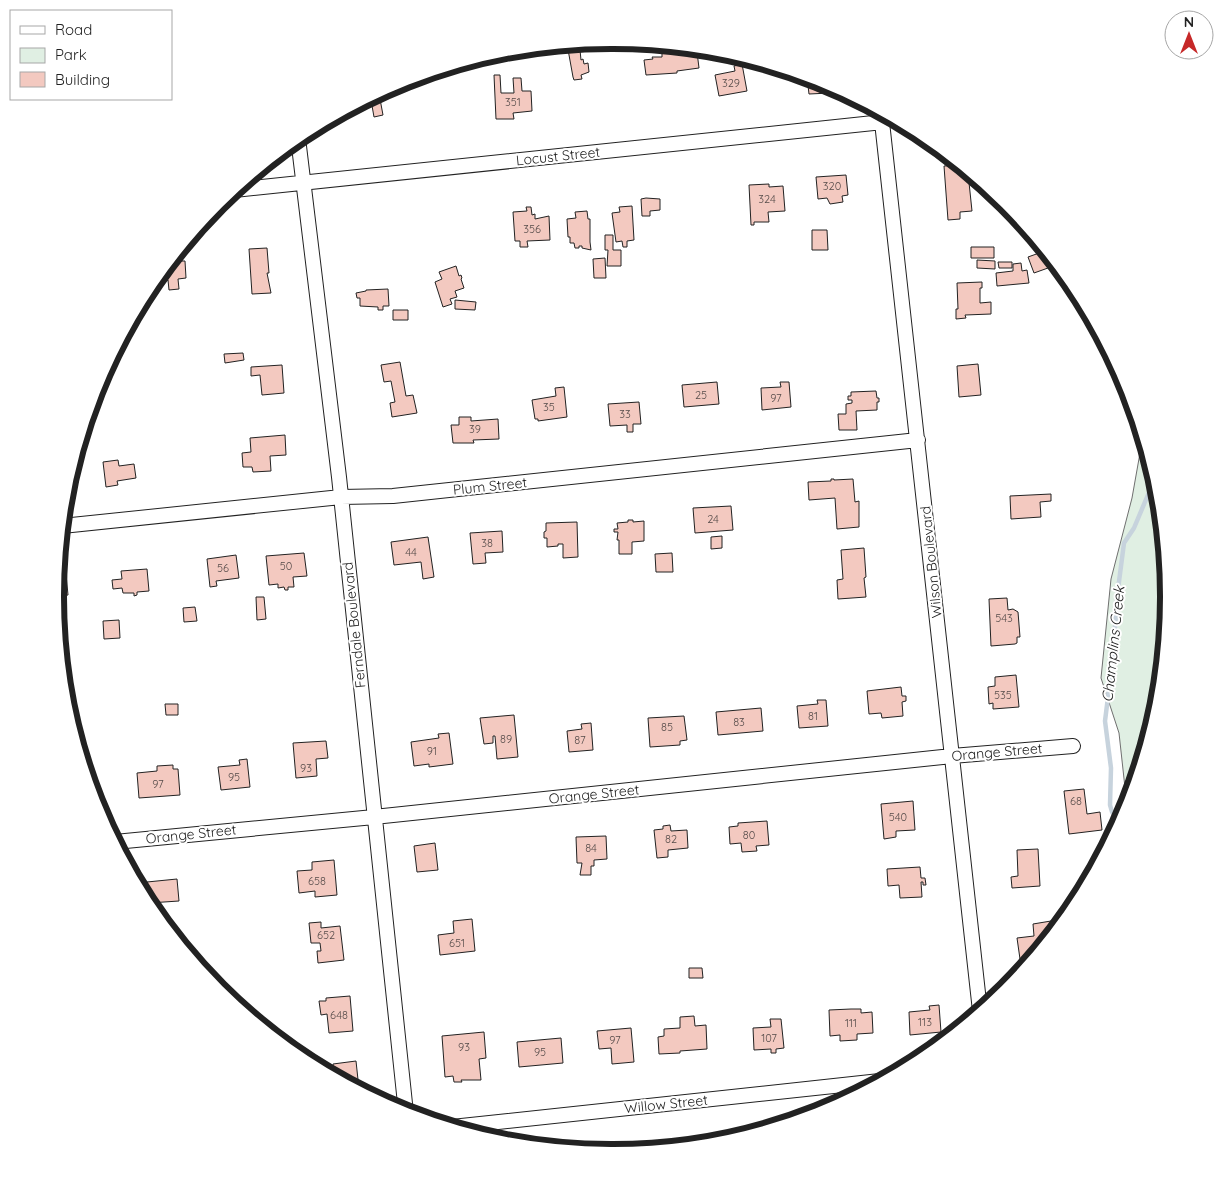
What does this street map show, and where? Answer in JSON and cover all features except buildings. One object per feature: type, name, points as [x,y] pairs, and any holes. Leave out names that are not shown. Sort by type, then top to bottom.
[{"type":"street","name":"Locust Street","points":[[247,189],[878,118]]},
{"type":"street","name":"Wilson Boulevard","points":[[882,120],[979,1002]]},
{"type":"street","name":"Ferndale Boulevard","points":[[299,147],[341,497],[405,1104]]},
{"type":"street","name":"Plum Street","points":[[69,525],[341,497],[393,496],[918,440]]},
{"type":"street","name":"Orange Street","points":[[122,841],[374,817],[952,756],[1073,746]]},
{"type":"street","name":"Willow Street","points":[[468,1125],[864,1083]]},
{"type":"green space","points":[[1140,451],[1149,490],[1159,561],[1159,632],[1149,703],[1141,738],[1125,788],[1119,733],[1101,678],[1111,579],[1132,498]]},
{"type":"waterway","name":"Champlins Creek","points":[[1114,814],[1110,805],[1111,768],[1105,721],[1113,657],[1117,597],[1124,543],[1134,528],[1149,492]]}]
